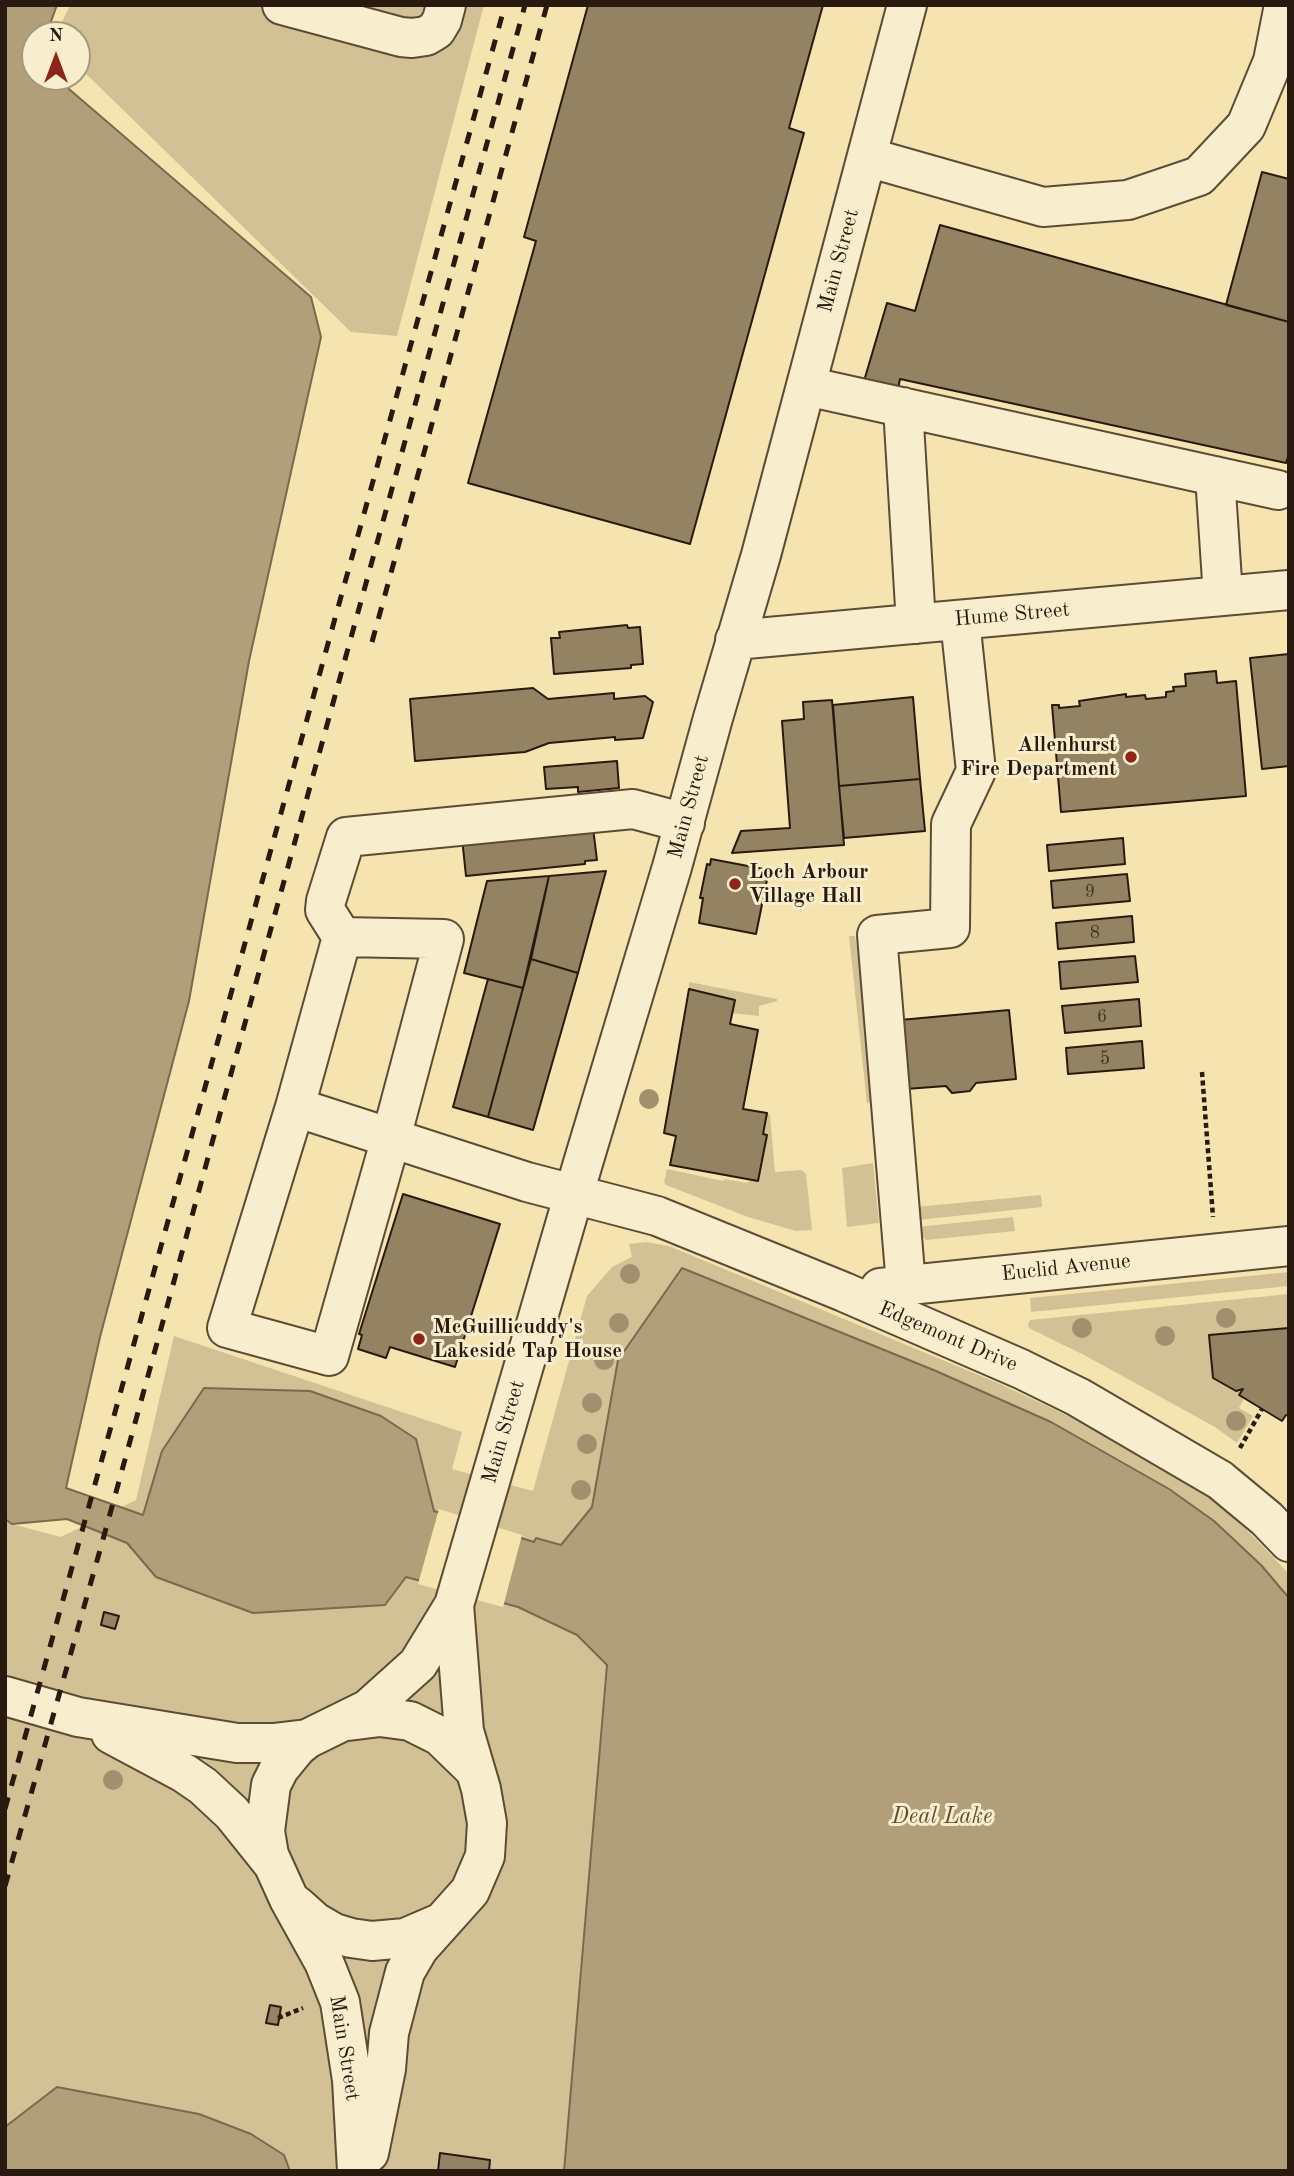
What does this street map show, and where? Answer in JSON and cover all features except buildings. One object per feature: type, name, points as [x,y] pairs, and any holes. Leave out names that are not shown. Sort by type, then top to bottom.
[{"type":"street","points":[[282,5],[412,38],[426,36],[436,30],[446,5]]},
{"type":"street","name":"Main Street","points":[[357,2171],[352,2080],[340,2002],[324,1962],[289,1899],[266,1843],[271,1785],[289,1756],[323,1731],[368,1709],[418,1664],[454,1605],[685,823],[761,555],[907,5]]},
{"type":"street","points":[[867,157],[1043,207],[1128,200],[1199,176],[1246,126],[1273,61],[1284,5]]},
{"type":"street","points":[[806,386],[1278,490]]},
{"type":"street","points":[[903,407],[916,624]]},
{"type":"street","points":[[1215,476],[1223,596]]},
{"type":"street","name":"Hume Street","points":[[735,640],[1289,590]]},
{"type":"street","points":[[906,1285],[877,935],[950,928],[951,824],[976,771],[960,620]]},
{"type":"street","points":[[342,937],[444,939],[391,1138],[328,1356],[228,1328],[295,1107],[342,937],[325,910],[346,837],[633,809],[685,823]]},
{"type":"street","name":"Edgemont Drive","points":[[295,1107],[527,1182],[657,1216],[1021,1368],[1078,1397],[1220,1480],[1267,1519],[1289,1542]]},
{"type":"street","name":"Euclid Avenue","points":[[844,1292],[1289,1246]]},
{"type":"street","name":"Main Street","points":[[364,2171],[378,2115],[389,2034],[405,1972],[419,1948],[470,1891],[485,1856],[487,1824],[484,1803],[461,1715],[454,1605]]},
{"type":"street","points":[[5,1696],[78,1717],[237,1743],[273,1743],[380,1717],[410,1721],[440,1736],[475,1770]]},
{"type":"street","points":[[78,1717],[143,1749],[203,1786],[232,1813],[273,1864]]},
{"type":"street","points":[[289,1899],[315,1922],[334,1933],[351,1938],[373,1941],[405,1938],[440,1923]]},
{"type":"path","points":[[1202,1072],[1216,1252]]},
{"type":"path","points":[[1243,1442],[1262,1409]]},
{"type":"path","points":[[278,2018],[312,2005]]},
{"type":"shaded area","points":[[70,5],[484,5],[397,336],[351,332],[91,79],[91,21],[63,21]]},
{"type":"shaded area","points":[[849,936],[855,936],[863,984],[874,1097],[867,1104]]},
{"type":"shaded area","points":[[689,982],[777,1001],[759,1006],[759,1016],[732,1013],[735,1000],[689,989]]},
{"type":"shaded area","points":[[767,1113],[770,1115],[775,1172],[801,1170],[806,1174],[812,1230],[796,1231],[748,1217],[664,1182],[667,1169],[723,1181],[758,1181]]},
{"type":"shaded area","points":[[873,1163],[879,1223],[847,1227],[842,1168]]},
{"type":"shaded area","points":[[1041,1195],[1042,1207],[917,1220],[916,1207]]},
{"type":"shaded area","points":[[1013,1217],[1015,1231],[926,1240],[917,1227]]},
{"type":"shaded area","name":"Deal Lake","points":[[646,1242],[669,1246],[1000,1384],[1075,1419],[1167,1471],[1220,1505],[1289,1574],[1289,2171],[5,2171],[5,1519],[12,1524],[61,1537],[136,1500],[174,1336],[462,1432],[452,1469],[533,1491],[587,1296],[612,1267],[632,1257],[629,1244]]},
{"type":"shaded area","points":[[1289,1272],[1289,1286],[1031,1312],[1030,1298]]},
{"type":"shaded area","points":[[1289,1294],[1289,1328],[1239,1395],[1244,1398],[1239,1408],[1253,1416],[1237,1443],[1215,1427],[1029,1328],[1028,1324],[1030,1320]]},
{"type":"water","name":"Deal Lake","points":[[5,5],[57,5],[51,21],[21,21],[21,91],[71,91],[311,297],[321,337],[249,661],[189,1001],[100,1337],[66,1488],[143,1515],[162,1451],[204,1388],[310,1391],[381,1416],[416,1439],[434,1511],[534,1542],[536,1538],[561,1545],[592,1507],[618,1360],[682,1268],[936,1371],[1051,1422],[1169,1489],[1214,1521],[1261,1565],[1289,1598],[1289,2171],[564,2171],[607,1665],[577,1635],[518,1607],[406,1577],[385,1605],[253,1613],[156,1577],[127,1543],[67,1519],[12,1524],[5,1519]]},
{"type":"water","points":[[57,2087],[199,2114],[251,2134],[284,2155],[290,2171],[5,2171],[5,2127]]},
{"type":"pier","points":[[439,1509],[522,1535],[503,1607],[418,1584]]},
{"type":"railway","points":[[5,1809],[505,5]]},
{"type":"railway","points":[[5,1886],[525,5]]},
{"type":"railway","points":[[372,642],[547,5]]},
{"type":"place","name":"Allenhurst Fire Department","points":[[1131,757]]},
{"type":"place","name":"Loch Arbour Village Hall","points":[[735,884]]},
{"type":"place","name":"McGuillicuddy's Lakeside Tap House","points":[[419,1339]]}]
